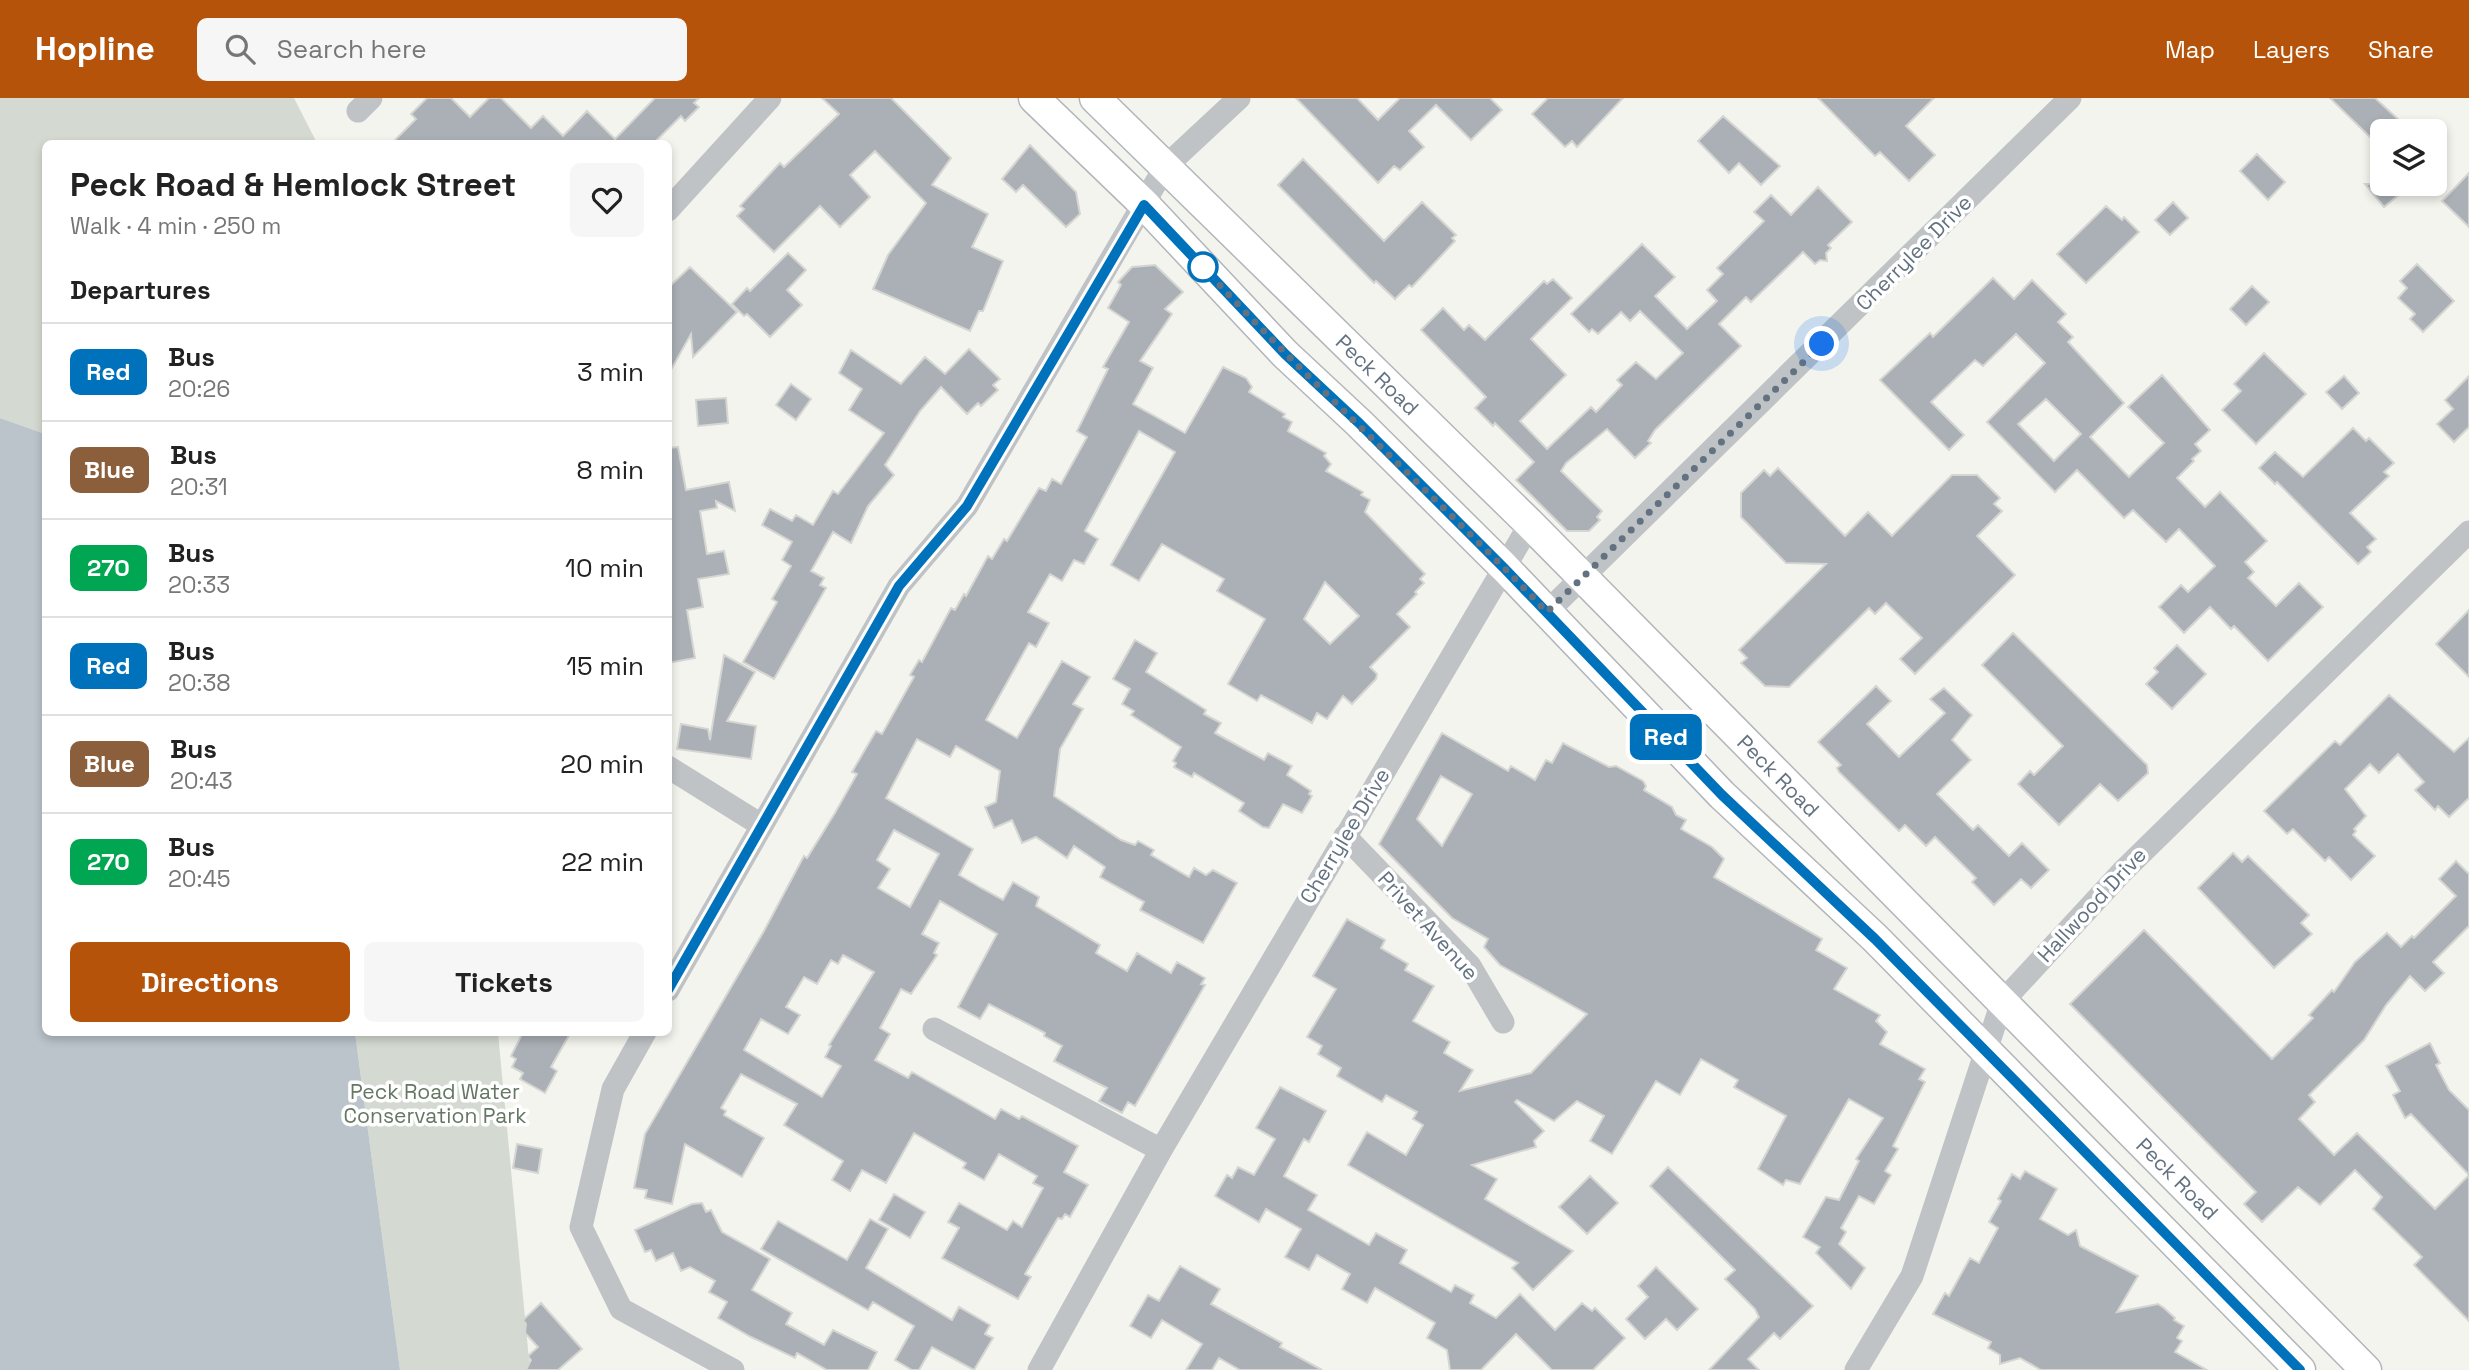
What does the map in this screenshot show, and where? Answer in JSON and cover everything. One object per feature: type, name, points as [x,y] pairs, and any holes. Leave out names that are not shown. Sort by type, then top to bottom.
[{"type":"main road","points":[[1034,98],[1144,205],[1285,354],[1359,423],[1504,568],[1722,795],[1875,939],[2300,1370]]},
{"type":"main road","name":"Peck Road","points":[[1095,98],[1530,524],[2366,1370]]},
{"type":"street","points":[[672,206],[770,98]]},
{"type":"street","points":[[672,983],[899,586],[967,506],[1165,167],[1239,98]]},
{"type":"street","name":"Cherrylee Drive","points":[[1547,612],[1583,580],[2070,98]]},
{"type":"street","name":"Cherrylee Drive","points":[[1040,1370],[1161,1150],[1530,524]]},
{"type":"street","name":"Hallwood Drive","points":[[1856,1370],[1912,1276],[2002,1002],[2122,872],[2469,532]]},
{"type":"street","points":[[672,769],[761,825]]},
{"type":"street","name":"Privet Avenue","points":[[1345,836],[1470,966],[1503,1021]]},
{"type":"street","points":[[934,1030],[1161,1150]]},
{"type":"street","points":[[643,1036],[613,1089],[581,1227],[621,1309],[733,1370]]},
{"type":"green space","points":[[0,98],[294,98],[315,140],[42,140],[42,433],[0,418]]},
{"type":"green space","name":"Peck Road Water Conservation Park","points":[[355,1036],[498,1036],[530,1370],[400,1370]]},
{"type":"shaded area","points":[[0,418],[42,433],[42,1036],[355,1036],[400,1370],[0,1370]]},
{"type":"building","points":[[427,98],[451,98],[470,117],[489,98],[501,98],[531,128],[543,116],[563,136],[587,111],[615,139],[655,98],[699,98],[694,103],[699,107],[685,121],[681,116],[657,140],[395,140],[416,119],[411,114]]},
{"type":"building","points":[[822,98],[891,98],[951,158],[932,185],[988,214],[972,247],[1003,261],[983,311],[979,311],[970,331],[873,289],[888,255],[926,203],[875,151],[850,175],[870,197],[840,227],[820,206],[774,252],[737,216],[744,209],[740,206],[780,163],[784,167],[839,114]]},
{"type":"building","points":[[1296,98],[1357,98],[1378,120],[1400,98],[1490,98],[1502,110],[1471,140],[1436,105],[1409,131],[1424,147],[1400,170],[1394,166],[1378,183]]},
{"type":"building","points":[[1548,98],[1623,98],[1577,147],[1572,141],[1565,147],[1532,114]]},
{"type":"building","points":[[1818,98],[1934,98],[1906,126],[1935,155],[1909,181],[1880,152],[1875,156]]},
{"type":"building","points":[[2330,98],[2375,98],[2398,119],[2370,119],[2370,137]]},
{"type":"building","points":[[1723,116],[1780,166],[1761,185],[1739,163],[1729,173],[1698,141]]},
{"type":"building","points":[[1030,145],[1076,192],[1080,214],[1066,227],[1023,185],[1016,192],[1002,179]]},
{"type":"building","points":[[2257,154],[2285,182],[2268,200],[2240,171]]},
{"type":"building","points":[[1303,159],[1384,241],[1422,202],[1456,235],[1452,238],[1455,241],[1412,287],[1409,285],[1395,299],[1376,281],[1374,283],[1278,185]]},
{"type":"building","points":[[2469,173],[2469,227],[2442,201]]},
{"type":"building","points":[[1818,187],[1852,222],[1828,245],[1831,248],[1826,253],[1827,261],[1820,260],[1815,264],[1803,252],[1751,302],[1746,297],[1719,324],[1741,346],[1655,430],[1648,441],[1651,443],[1635,458],[1607,429],[1566,463],[1561,471],[1602,511],[1597,517],[1600,520],[1589,531],[1567,531],[1516,480],[1534,462],[1495,423],[1493,426],[1475,408],[1486,397],[1421,330],[1443,308],[1464,330],[1469,325],[1485,340],[1544,281],[1547,284],[1553,279],[1572,298],[1531,339],[1566,375],[1520,421],[1547,449],[1591,407],[1596,412],[1622,385],[1617,380],[1636,362],[1656,379],[1683,353],[1640,311],[1630,321],[1621,312],[1598,334],[1592,329],[1589,332],[1571,314],[1642,244],[1675,277],[1655,296],[1687,329],[1717,301],[1707,290],[1723,274],[1717,268],[1764,221],[1754,212],[1771,195],[1791,215]]},
{"type":"building","points":[[2375,196],[2397,196],[2384,207]]},
{"type":"building","points":[[2173,202],[2188,218],[2170,235],[2155,220]]},
{"type":"building","points":[[2106,206],[2122,220],[2124,217],[2139,232],[2086,283],[2057,254]]},
{"type":"building","points":[[788,253],[806,270],[787,290],[802,305],[770,337],[747,314],[744,316],[732,304],[747,288],[750,291]]},
{"type":"building","points":[[2417,264],[2454,301],[2423,332],[2410,319],[2415,314],[2398,298],[2407,288],[2400,281]]},
{"type":"building","points":[[1155,265],[1183,292],[1165,309],[1172,314],[1140,361],[1153,368],[1133,404],[1185,433],[1223,367],[1246,378],[1252,387],[1249,392],[1285,414],[1283,417],[1292,422],[1288,431],[1326,453],[1324,456],[1331,464],[1326,471],[1363,492],[1361,495],[1370,500],[1365,512],[1425,574],[1420,579],[1424,583],[1415,592],[1417,594],[1397,614],[1410,627],[1370,667],[1377,674],[1376,679],[1352,704],[1343,696],[1327,719],[1317,713],[1312,723],[1261,695],[1257,701],[1228,684],[1265,619],[1217,591],[1224,579],[1162,544],[1139,581],[1111,565],[1175,452],[1139,431],[1085,531],[1098,539],[1084,564],[1074,560],[1062,581],[1050,574],[1028,612],[1049,623],[1036,647],[1029,643],[986,720],[1017,738],[1062,661],[1090,677],[1073,704],[1083,709],[1060,749],[1054,796],[1121,840],[1135,845],[1138,841],[1154,850],[1151,855],[1189,877],[1194,868],[1206,875],[1213,870],[1237,883],[1203,943],[1140,910],[1144,902],[1100,877],[1105,867],[1074,846],[1067,858],[1036,837],[1022,843],[1012,820],[994,828],[985,807],[996,802],[1000,771],[956,746],[950,757],[917,739],[886,798],[973,849],[959,875],[1003,900],[1013,882],[1039,897],[1036,906],[1100,945],[1096,953],[1127,971],[1137,953],[1171,973],[1177,962],[1205,978],[1201,984],[1205,985],[1135,1106],[1128,1102],[1122,1113],[1099,1101],[1107,1088],[1054,1061],[1062,1046],[1044,1036],[1045,1033],[989,1004],[980,1019],[958,1007],[997,934],[940,901],[922,934],[939,943],[934,953],[937,955],[911,994],[901,989],[880,1028],[890,1034],[875,1060],[908,1078],[912,1072],[995,1119],[1001,1109],[1019,1119],[1022,1116],[1078,1146],[1064,1172],[1088,1185],[1070,1217],[1065,1214],[1062,1219],[1058,1218],[1025,1274],[1031,1277],[1018,1299],[942,1258],[959,1228],[948,1222],[959,1203],[1007,1230],[1013,1221],[1022,1227],[1043,1188],[1033,1183],[1037,1176],[999,1154],[984,1180],[963,1168],[966,1163],[914,1133],[886,1183],[862,1170],[850,1191],[832,1180],[843,1161],[784,1125],[797,1104],[741,1074],[721,1108],[726,1111],[724,1115],[764,1138],[742,1177],[685,1144],[672,1204],[645,1198],[647,1190],[634,1188],[645,1134],[764,931],[804,856],[807,858],[835,813],[857,774],[852,772],[876,731],[882,734],[914,677],[910,675],[919,660],[922,662],[951,608],[955,610],[964,594],[966,596],[988,556],[992,559],[1004,539],[1007,541],[1039,488],[1046,491],[1052,479],[1061,484],[1087,437],[1077,431],[1108,369],[1103,367],[1129,322],[1108,308],[1121,285],[1118,282],[1132,267]],"holes":[[[1325,582],[1359,616],[1330,644],[1304,619]],[[894,830],[939,854],[910,907],[878,888],[890,869],[877,860]],[[843,955],[874,972],[829,1045],[831,1046],[825,1057],[841,1066],[822,1097],[744,1050],[761,1019],[788,1034],[800,1015],[786,1007],[804,977],[817,984],[831,960],[838,964]]]},
{"type":"building","points":[[690,267],[737,312],[693,357],[691,334],[672,368],[672,284]]},
{"type":"building","points":[[1993,278],[2014,299],[2032,280],[2066,314],[2058,322],[2073,337],[2068,342],[2124,403],[2090,437],[2129,477],[2164,443],[2128,407],[2162,375],[2210,430],[2195,444],[2201,451],[2177,478],[2205,507],[2220,492],[2267,541],[2245,562],[2254,572],[2248,578],[2276,606],[2299,583],[2323,607],[2268,661],[2234,626],[2231,629],[2210,607],[2184,633],[2159,607],[2181,585],[2188,592],[2215,566],[2179,529],[2166,542],[2133,510],[2124,518],[2077,470],[2055,492],[1987,422],[2045,363],[2016,334],[1983,366],[1975,360],[1931,402],[1964,435],[1949,450],[1880,380],[1930,333],[1933,337]],"holes":[[[2046,399],[2081,434],[2054,461],[2018,424]]]},
{"type":"building","points":[[2252,286],[2269,302],[2246,325],[2230,309]]},
{"type":"building","points":[[969,349],[1000,379],[993,385],[998,390],[981,406],[978,403],[967,414],[941,387],[920,411],[885,465],[894,475],[868,506],[851,543],[833,532],[811,571],[824,578],[820,585],[826,588],[774,679],[743,662],[777,602],[772,599],[791,566],[782,560],[792,542],[762,525],[770,509],[792,521],[796,515],[813,525],[833,491],[838,494],[884,433],[849,410],[862,389],[839,373],[851,350],[901,384],[925,357],[945,374]]},
{"type":"building","points":[[2264,353],[2306,394],[2256,444],[2222,410],[2241,391],[2234,384]]},
{"type":"building","points":[[2344,376],[2359,393],[2342,409],[2326,392]]},
{"type":"building","points":[[2469,376],[2469,427],[2454,442],[2437,424],[2453,409],[2445,400]]},
{"type":"building","points":[[791,384],[811,399],[796,420],[776,405]]},
{"type":"building","points":[[726,398],[728,423],[698,426],[696,400]]},
{"type":"building","points":[[2353,428],[2366,441],[2369,438],[2394,463],[2384,472],[2389,476],[2350,513],[2376,539],[2367,547],[2371,552],[2358,564],[2277,482],[2275,484],[2259,468],[2275,452],[2303,477]]},
{"type":"building","points":[[678,447],[686,490],[729,482],[735,511],[716,501],[717,508],[700,511],[707,554],[724,551],[729,574],[698,579],[703,607],[687,610],[695,658],[672,662],[672,448]]},
{"type":"building","points":[[1778,468],[1845,536],[1868,512],[1892,536],[1952,475],[1977,475],[2000,498],[1994,504],[2002,511],[1977,536],[2015,575],[1915,674],[1900,659],[1922,638],[1886,603],[1875,614],[1869,608],[1789,687],[1765,686],[1741,663],[1747,658],[1739,650],[1826,564],[1786,563],[1741,517],[1741,493],[1764,470],[1770,476]]},
{"type":"building","points":[[2469,610],[2469,677],[2436,644]]},
{"type":"building","points":[[2013,633],[2147,765],[2148,773],[2118,801],[2100,784],[2059,825],[2018,784],[2030,771],[2034,775],[2063,746],[1982,665]]},
{"type":"building","points":[[1135,640],[1157,653],[1146,672],[1206,710],[1204,714],[1221,723],[1215,733],[1264,760],[1268,753],[1292,766],[1287,775],[1311,791],[1309,794],[1312,796],[1302,813],[1283,804],[1269,828],[1263,827],[1239,811],[1244,803],[1194,773],[1192,777],[1174,767],[1176,763],[1173,761],[1181,747],[1131,715],[1134,711],[1122,704],[1130,689],[1113,679]]},
{"type":"building","points":[[2177,645],[2206,674],[2172,709],[2146,684],[2158,672],[2154,668]]},
{"type":"building","points":[[724,655],[755,672],[727,721],[756,726],[751,759],[677,749],[681,724],[708,729],[710,740]]},
{"type":"building","points":[[1876,686],[1891,701],[1867,724],[1899,757],[1945,713],[1930,699],[1944,688],[1972,715],[1952,740],[1971,760],[1937,794],[1973,830],[1978,825],[2009,856],[2022,843],[2049,870],[2031,888],[2021,879],[1994,905],[1972,882],[1976,878],[1935,837],[1926,846],[1905,825],[1899,831],[1839,772],[1837,768],[1841,765],[1818,742]]},
{"type":"building","points":[[2389,695],[2454,752],[2469,738],[2469,798],[2449,817],[2438,806],[2435,810],[2415,790],[2424,782],[2398,754],[2379,773],[2370,764],[2345,789],[2366,816],[2354,829],[2356,831],[2353,835],[2375,856],[2351,880],[2329,857],[2325,861],[2293,829],[2287,834],[2264,811],[2335,741],[2340,745]]},
{"type":"building","points":[[1442,733],[1508,771],[1511,766],[1535,780],[1546,760],[1552,763],[1563,743],[1643,781],[1646,786],[1644,790],[1672,807],[1676,815],[1686,820],[1681,829],[1712,847],[1724,859],[1714,877],[1822,939],[1816,950],[1847,968],[1834,989],[1880,1015],[1876,1021],[1887,1032],[1880,1044],[1925,1069],[1919,1079],[1925,1082],[1893,1146],[1898,1149],[1885,1171],[1891,1175],[1874,1204],[1859,1196],[1841,1228],[1846,1232],[1839,1244],[1865,1268],[1851,1289],[1816,1253],[1820,1247],[1803,1237],[1826,1197],[1839,1200],[1859,1161],[1856,1159],[1883,1118],[1849,1099],[1800,1184],[1786,1180],[1783,1185],[1758,1169],[1786,1116],[1734,1087],[1738,1080],[1701,1059],[1680,1095],[1656,1081],[1612,1154],[1590,1141],[1604,1116],[1577,1101],[1554,1121],[1517,1100],[1515,1102],[1544,1131],[1534,1141],[1536,1147],[1472,1165],[1497,1179],[1485,1199],[1573,1251],[1533,1290],[1512,1268],[1518,1263],[1348,1165],[1367,1132],[1406,1155],[1423,1125],[1413,1119],[1417,1112],[1386,1095],[1382,1102],[1337,1076],[1341,1068],[1318,1054],[1322,1046],[1307,1037],[1336,989],[1313,976],[1347,919],[1385,940],[1381,948],[1408,964],[1405,970],[1434,986],[1413,1021],[1450,1042],[1444,1053],[1473,1070],[1460,1091],[1531,1073],[1587,1014],[1500,965],[1484,947],[1488,939],[1452,918],[1379,844]],"holes":[[[1441,776],[1472,794],[1442,846],[1417,819]]]},
{"type":"building","points":[[2233,853],[2242,862],[2248,856],[2309,915],[2301,923],[2312,934],[2274,968],[2198,888]]},
{"type":"building","points":[[2456,861],[2469,874],[2469,926],[2433,962],[2444,973],[2425,991],[2410,976],[2386,1005],[2364,1040],[2309,1095],[2315,1102],[2299,1119],[2334,1155],[2357,1133],[2435,1209],[2469,1175],[2469,1321],[2414,1265],[2422,1257],[2373,1209],[2382,1197],[2355,1170],[2320,1205],[2298,1187],[2262,1222],[2244,1204],[2256,1192],[2070,1004],[2144,930],[2272,1059],[2313,1018],[2309,1015],[2332,990],[2334,992],[2355,962],[2387,933],[2401,947],[2412,936],[2414,938],[2456,896],[2439,879]]},
{"type":"building","points":[[521,1036],[569,1036],[551,1067],[557,1071],[545,1093],[520,1079],[523,1073],[512,1067],[516,1059],[511,1056]]},
{"type":"building","points":[[2430,1043],[2440,1063],[2436,1065],[2449,1090],[2469,1110],[2469,1175],[2411,1114],[2405,1118],[2393,1095],[2400,1091],[2386,1066]]},
{"type":"building","points":[[1280,1087],[1326,1111],[1309,1142],[1304,1139],[1284,1176],[1317,1195],[1308,1210],[1369,1245],[1376,1233],[1407,1250],[1400,1263],[1451,1292],[1455,1285],[1474,1295],[1470,1303],[1496,1318],[1520,1294],[1555,1330],[1582,1303],[1592,1311],[1595,1308],[1625,1338],[1593,1370],[1552,1370],[1516,1334],[1481,1370],[1450,1370],[1447,1350],[1427,1338],[1435,1323],[1375,1288],[1367,1303],[1342,1289],[1350,1274],[1317,1255],[1309,1270],[1285,1257],[1301,1229],[1266,1209],[1259,1222],[1215,1196],[1227,1175],[1232,1178],[1238,1167],[1254,1175],[1275,1139],[1256,1128]]},
{"type":"building","points":[[517,1144],[542,1149],[538,1173],[513,1168]]},
{"type":"building","points":[[1668,1167],[1813,1306],[1780,1339],[1774,1333],[1748,1359],[1759,1370],[1709,1370],[1759,1317],[1755,1309],[1725,1279],[1735,1270],[1650,1186]]},
{"type":"building","points":[[2025,1171],[2057,1189],[2040,1219],[2068,1235],[2076,1230],[2080,1246],[2138,1276],[2117,1312],[2158,1304],[2184,1326],[2177,1338],[2182,1341],[2175,1352],[2207,1370],[2041,1370],[2020,1358],[2000,1364],[2000,1355],[1988,1348],[1991,1342],[1933,1314],[1945,1293],[1949,1296],[1970,1258],[1979,1263],[1998,1228],[1989,1222],[2001,1201],[1998,1199],[2012,1174],[2020,1179]]},
{"type":"building","points":[[1590,1176],[1618,1203],[1587,1234],[1559,1207]]},
{"type":"building","points":[[894,1194],[925,1212],[910,1238],[879,1220]]},
{"type":"building","points":[[702,1203],[706,1212],[711,1210],[722,1232],[770,1259],[752,1290],[792,1313],[786,1324],[824,1345],[833,1330],[877,1352],[868,1370],[827,1370],[797,1353],[795,1358],[751,1337],[718,1318],[727,1302],[709,1292],[715,1281],[690,1267],[681,1271],[673,1253],[656,1261],[651,1250],[645,1252],[635,1230],[692,1204]]},
{"type":"building","points":[[870,1219],[888,1229],[866,1268],[952,1320],[959,1307],[990,1325],[985,1334],[993,1338],[974,1370],[932,1347],[919,1370],[912,1370],[895,1360],[914,1326],[873,1302],[868,1310],[761,1249],[778,1221],[847,1260]]},
{"type":"building","points":[[1180,1266],[1220,1289],[1211,1304],[1282,1343],[1280,1347],[1322,1370],[1240,1370],[1219,1358],[1212,1370],[1186,1370],[1202,1344],[1162,1320],[1151,1338],[1130,1326],[1148,1295],[1159,1301]]},
{"type":"building","points":[[1656,1267],[1698,1309],[1677,1330],[1666,1319],[1645,1339],[1626,1319],[1648,1297],[1638,1286]]},
{"type":"building","points":[[541,1303],[582,1349],[558,1370],[526,1370],[531,1360],[528,1356],[538,1347],[525,1333],[526,1324],[523,1320]]},
{"type":"bus line","name":"Red","points":[[672,983],[899,586],[967,506],[1144,205],[1285,354],[1359,423],[1504,568],[1722,795],[1875,939],[2300,1370]]},
{"type":"route","points":[[1203,267],[1285,354],[1359,423],[1547,612],[1583,580],[1822,344]]}]
